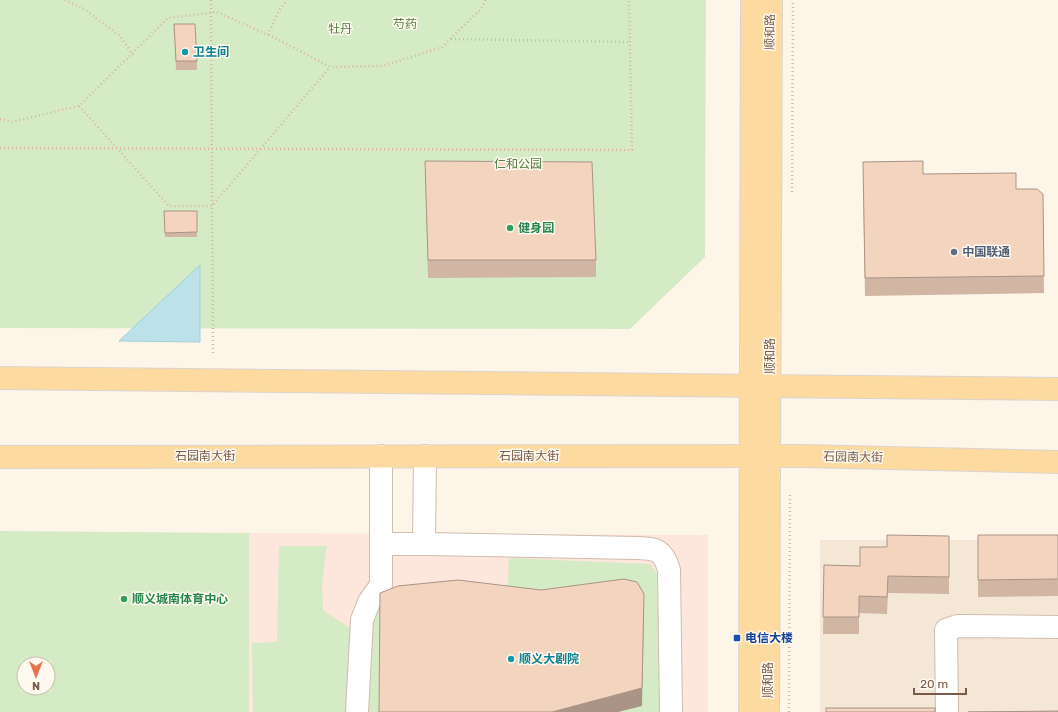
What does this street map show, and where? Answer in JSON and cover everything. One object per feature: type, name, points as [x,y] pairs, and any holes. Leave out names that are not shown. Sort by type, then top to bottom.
[{"type":"main road","name":"顺和路","points":[[750,712],[760,457],[760,386],[752,0]]},
{"type":"main road","name":"顺和路","points":[[760,386],[769,132],[771,0]]},
{"type":"main road","points":[[0,378],[1058,389]]},
{"type":"main road","name":"石园南大街","points":[[0,457],[760,457],[1058,462]]},
{"type":"main road","name":"顺和路","points":[[760,457],[768,503],[768,712]]},
{"type":"street","points":[[357,712],[362,620],[368,602],[381,585],[381,456]]},
{"type":"street","points":[[424,544],[425,456]]},
{"type":"street","points":[[381,544],[655,549],[665,557],[668,570],[671,712]]},
{"type":"street","points":[[947,712],[946,630],[958,626],[1058,627]]},
{"type":"path","points":[[65,0],[84,9],[120,36],[133,55]]},
{"type":"path","points":[[211,0],[213,353]]},
{"type":"path","points":[[268,35],[278,12],[287,0]]},
{"type":"path","points":[[0,119],[11,122],[79,106],[133,55],[168,18],[217,12],[268,35],[330,67],[383,66],[442,47],[481,9],[486,0]]},
{"type":"path","points":[[0,148],[632,150],[629,0]]},
{"type":"path","points":[[451,39],[630,42]]},
{"type":"path","points":[[79,106],[170,206],[212,206],[330,67]]},
{"type":"shaded area","points":[[249,533],[708,535],[708,712],[249,712]]},
{"type":"shaded area","points":[[820,540],[1058,540],[1058,712],[820,712]]},
{"type":"green space","name":"仁和公园","points":[[0,0],[706,0],[705,257],[630,329],[0,328]]},
{"type":"green space","name":"顺义城南体育中心","points":[[0,531],[249,533],[249,712],[0,712]]},
{"type":"green space","points":[[279,546],[327,546],[322,583],[323,610],[348,627],[371,620],[381,603],[507,596],[509,558],[650,564],[657,574],[660,712],[253,712],[252,643],[277,642]]},
{"type":"water","points":[[200,265],[200,342],[119,341]]},
{"type":"building","name":"卫生间","points":[[174,24],[195,24],[197,61],[176,61]]},
{"type":"building","name":"健身园","points":[[425,161],[592,162],[596,260],[428,260]]},
{"type":"building","name":"中国联通","points":[[923,161],[923,174],[1016,173],[1016,189],[1037,189],[1043,194],[1044,276],[865,278],[863,162]]},
{"type":"building","points":[[164,211],[197,211],[197,232],[165,233]]},
{"type":"building","points":[[887,535],[949,536],[949,577],[888,576],[887,597],[859,596],[859,617],[823,617],[824,565],[860,566],[860,547],[887,547]]},
{"type":"building","points":[[978,535],[1058,535],[1058,579],[978,580]]},
{"type":"building","name":"顺义大剧院","points":[[624,579],[637,582],[644,594],[642,688],[552,712],[379,712],[380,593],[398,586],[458,580],[541,590]]},
{"type":"building","points":[[826,708],[935,708],[935,712],[826,712]]},
{"type":"building","points":[[1058,711],[1058,712],[968,712]]},
{"type":"place","name":"卫生间","points":[[185,52]]},
{"type":"place","name":"健身园","points":[[510,228]]},
{"type":"place","name":"中国联通","points":[[954,252]]},
{"type":"place","name":"顺义城南体育中心","points":[[124,599]]},
{"type":"place","name":"电信大楼","points":[[737,638]]},
{"type":"place","name":"顺义大剧院","points":[[511,659]]},
{"type":"park label","name":"芍药","points":[[405,24]]},
{"type":"park label","name":"牡丹","points":[[340,29]]}]
